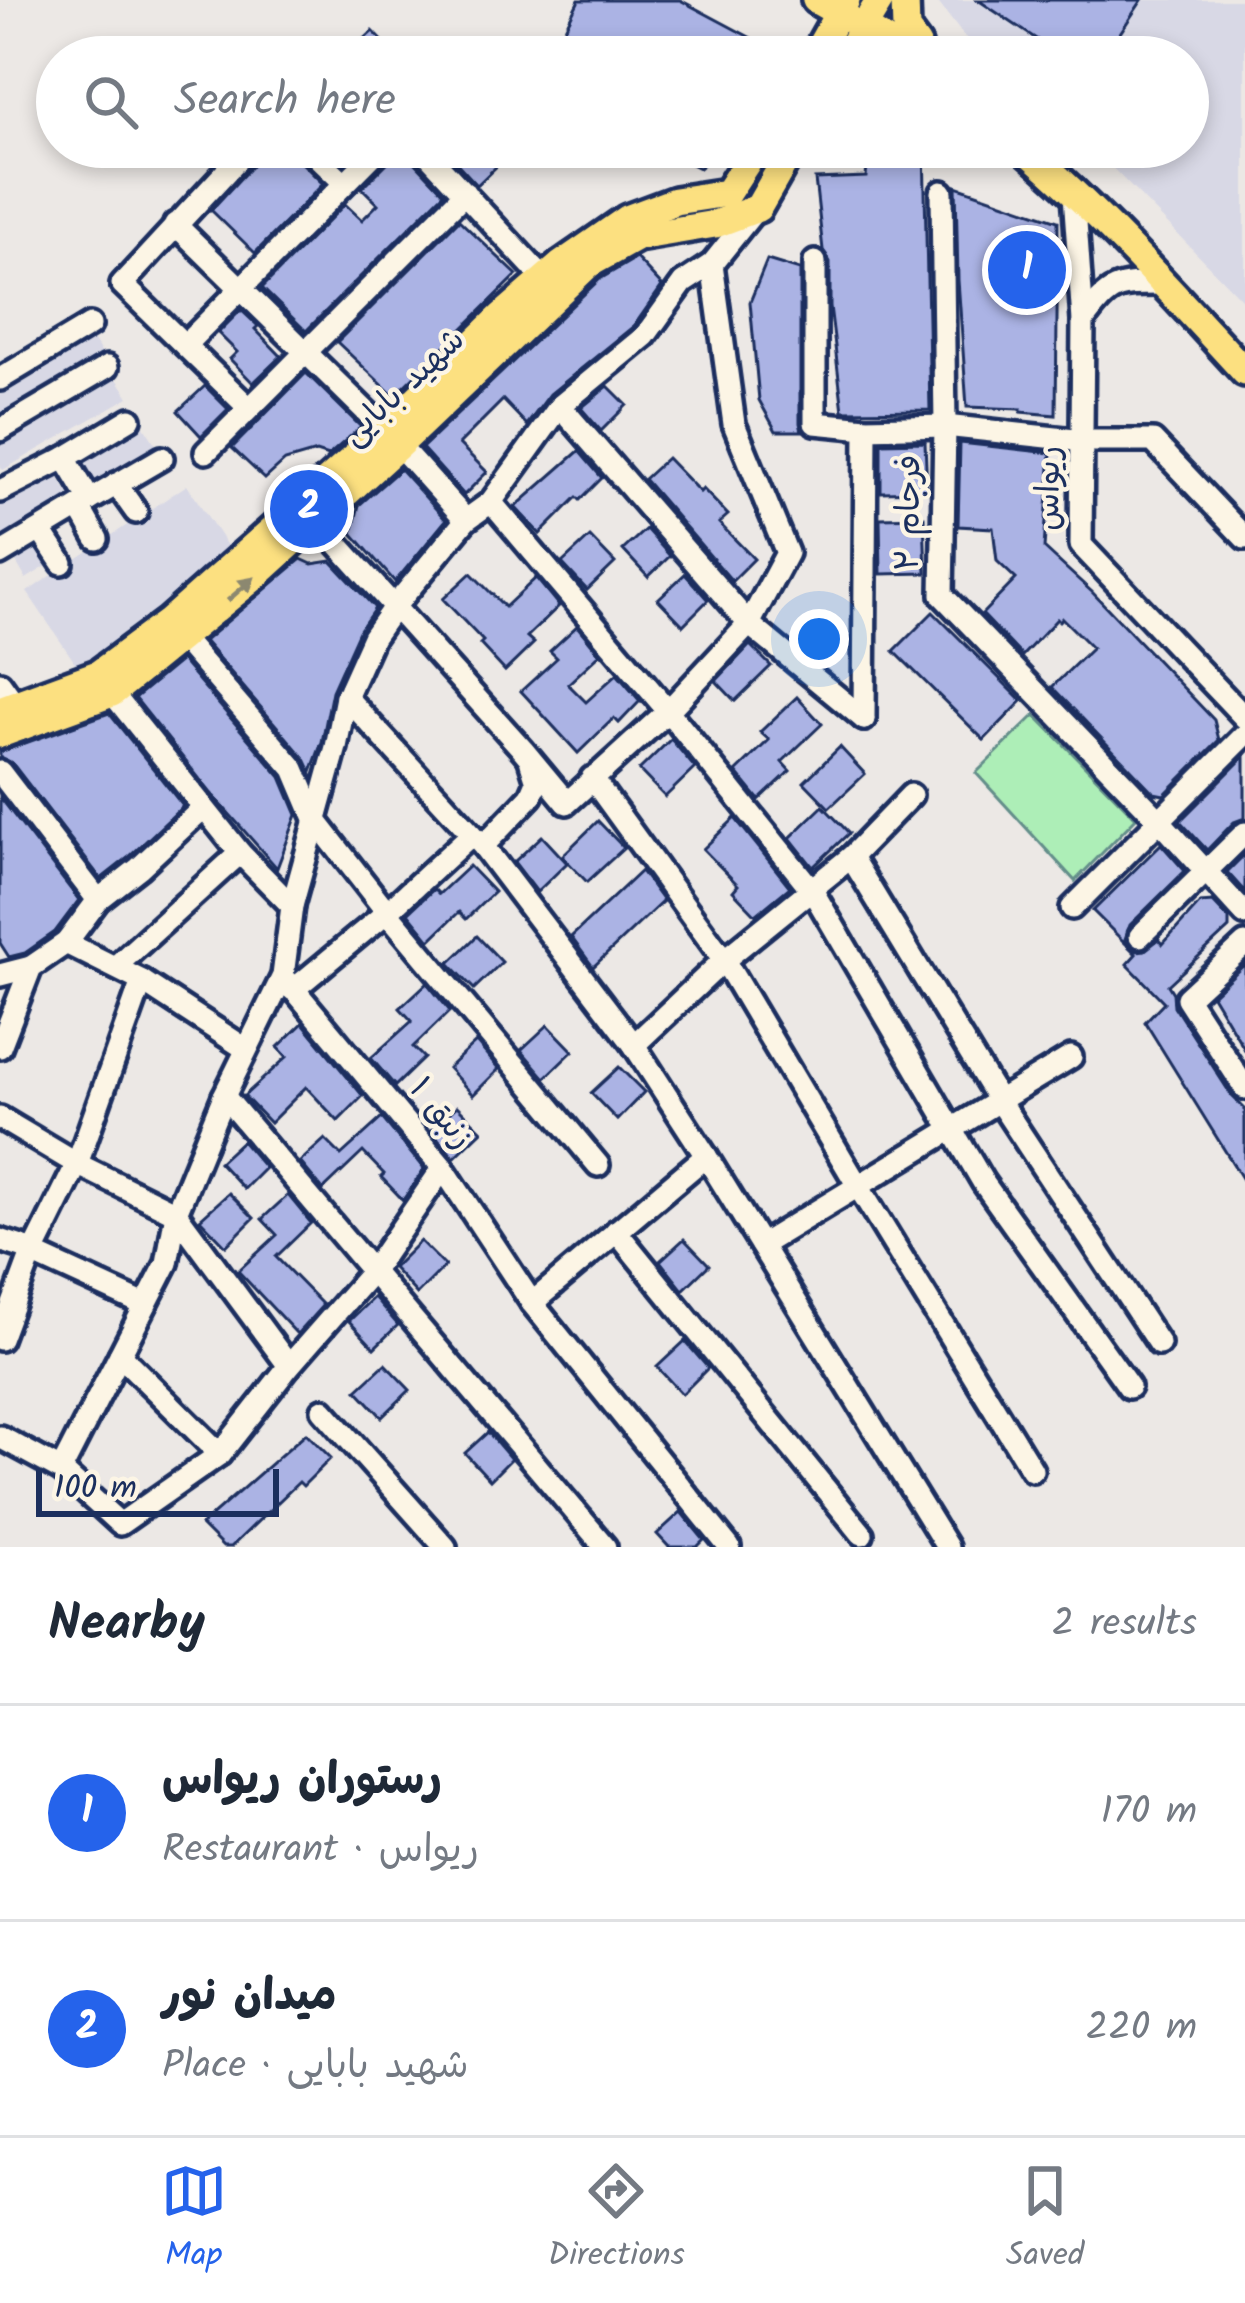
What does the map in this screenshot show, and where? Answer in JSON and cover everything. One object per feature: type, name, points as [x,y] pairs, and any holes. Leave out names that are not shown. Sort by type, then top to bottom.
[{"type":"main road","points":[[801,0],[810,20],[810,36]]},
{"type":"main road","points":[[905,0],[907,36]]},
{"type":"main road","points":[[827,36],[850,7],[886,36]]},
{"type":"main road","name":"شهید بابایی","points":[[8,715],[105,683],[316,520],[544,278],[627,219],[675,201],[727,194],[744,168]]},
{"type":"main road","points":[[758,208],[782,168]]},
{"type":"main road","points":[[1046,168],[1245,372]]},
{"type":"main road","points":[[1064,168],[1245,349]]},
{"type":"main road","name":"شهید بابایی","points":[[175,630],[589,264],[637,237],[715,224],[758,208]]},
{"type":"street","points":[[229,168],[122,284],[249,408]]},
{"type":"street","points":[[329,168],[338,177]]},
{"type":"street","points":[[185,345],[360,168]]},
{"type":"street","points":[[441,168],[544,278]]},
{"type":"street","name":"فرجام ۲","points":[[942,192],[942,595],[1245,914]]},
{"type":"street","points":[[206,452],[465,193]]},
{"type":"street","name":"ریواس","points":[[1074,194],[1084,322],[1081,545],[1245,718]]},
{"type":"street","points":[[288,983],[292,906],[346,698],[374,637],[466,520],[491,502],[560,406],[645,336],[683,283],[712,264],[758,208]]},
{"type":"street","points":[[175,224],[392,438],[466,520]]},
{"type":"street","points":[[815,262],[815,423],[866,428],[945,426],[1084,441],[1153,441],[1245,538]]},
{"type":"street","points":[[316,520],[567,803],[668,711],[748,624],[787,553],[734,424],[712,264]]},
{"type":"street","points":[[1084,322],[1105,291],[1129,284],[1163,284]]},
{"type":"street","points":[[0,379],[90,325]]},
{"type":"street","points":[[0,430],[106,367]]},
{"type":"street","points":[[560,406],[748,624],[864,719],[866,428]]},
{"type":"street","points":[[3,484],[65,458],[130,419]]},
{"type":"street","points":[[65,458],[97,539]]},
{"type":"street","points":[[0,554],[162,458]]},
{"type":"street","points":[[116,484],[136,512]]},
{"type":"street","points":[[491,502],[812,890],[983,1182],[1129,1387]]},
{"type":"street","points":[[41,531],[62,563]]},
{"type":"street","points":[[175,630],[294,769],[316,821],[387,912],[598,1165]]},
{"type":"street","points":[[105,683],[240,853],[292,906]]},
{"type":"street","points":[[346,698],[477,840],[634,1045],[947,1547]]},
{"type":"street","points":[[1072,908],[1245,735]]},
{"type":"street","points":[[61,1470],[167,1263],[176,1213],[224,1096],[246,1049],[288,983],[387,912],[531,796],[537,782],[534,764]]},
{"type":"street","points":[[0,772],[98,900]]},
{"type":"street","points":[[592,778],[724,960],[1032,1470]]},
{"type":"street","points":[[634,1045],[724,960],[851,857],[911,795]]},
{"type":"street","points":[[1,973],[31,967],[66,943],[98,900],[203,808]]},
{"type":"street","points":[[1140,936],[1245,833]]},
{"type":"street","points":[[115,967],[240,853]]},
{"type":"street","points":[[851,857],[999,1101],[1159,1344]]},
{"type":"street","points":[[66,943],[142,982],[246,1049]]},
{"type":"street","points":[[1245,944],[1187,998],[1245,1088]]},
{"type":"street","points":[[0,1047],[31,967]]},
{"type":"street","points":[[2,1330],[76,1164],[142,982]]},
{"type":"street","name":"زنبق ۱","points":[[288,983],[443,1168],[532,1303],[730,1547]]},
{"type":"street","points":[[761,1245],[1071,1057]]},
{"type":"street","points":[[224,1096],[605,1547]]},
{"type":"street","points":[[0,1118],[76,1164],[176,1213],[289,1366]]},
{"type":"street","points":[[532,1303],[706,1156]]},
{"type":"street","points":[[0,1437],[61,1470],[120,1524],[220,1454],[373,1270],[443,1168]]},
{"type":"street","points":[[616,1231],[862,1534]]},
{"type":"street","points":[[0,1240],[146,1305]]},
{"type":"street","points":[[120,1355],[220,1454]]},
{"type":"street","points":[[323,1410],[445,1547]]},
{"type":"shaded area","points":[[936,0],[1245,0],[1245,303],[1113,168],[1209,168],[1209,36],[964,36]]},
{"type":"shaded area","points":[[89,333],[106,360],[0,422],[0,384]]},
{"type":"shaded area","points":[[112,371],[129,397],[3,470],[0,438]]},
{"type":"shaded area","points":[[138,417],[160,451],[100,490],[80,455]]},
{"type":"shaded area","points":[[53,468],[71,499],[0,543],[0,500]]},
{"type":"shaded area","points":[[187,485],[229,549],[148,625],[78,667],[27,592]]},
{"type":"shaded area","points":[[39,538],[53,562],[26,579],[12,555]]},
{"type":"green space","points":[[1035,715],[1136,818],[1075,881],[976,773]]},
{"type":"building","points":[[579,0],[680,0],[748,36],[561,36]]},
{"type":"building","points":[[978,0],[1142,0],[1118,36],[1032,36]]},
{"type":"building","points":[[250,168],[307,168],[323,184],[255,253],[211,210]]},
{"type":"building","points":[[382,168],[420,168],[444,193],[306,331],[262,288],[345,204],[362,220],[378,204],[362,188]]},
{"type":"building","points":[[461,168],[495,168],[477,185]]},
{"type":"building","points":[[867,168],[924,168],[930,410],[843,411],[830,306],[830,262],[823,250],[815,179],[866,177]]},
{"type":"building","points":[[956,186],[1058,221],[1056,415],[967,407]]},
{"type":"building","points":[[459,220],[517,275],[394,396],[337,342]]},
{"type":"building","points":[[636,258],[662,286],[634,326],[550,394],[527,425],[503,400],[459,444],[487,472],[464,495],[422,448],[600,279]]},
{"type":"building","points":[[767,260],[800,270],[802,431],[776,431],[759,400],[750,302]]},
{"type":"building","points":[[241,310],[281,356],[253,383],[230,359],[237,352],[218,333]]},
{"type":"building","points":[[306,373],[361,427],[328,456],[316,452],[285,461],[265,479],[232,448]]},
{"type":"building","points":[[205,386],[228,409],[201,436],[178,411]]},
{"type":"building","points":[[608,386],[627,405],[601,431],[581,408]]},
{"type":"building","points":[[925,442],[927,491],[881,492],[881,443]]},
{"type":"building","points":[[960,443],[1051,453],[1044,548],[1214,720],[1219,740],[1164,795],[1154,793],[1052,687],[1092,648],[1062,618],[1022,656],[982,614],[1016,579],[997,561],[993,528],[958,526]]},
{"type":"building","points":[[579,451],[602,478],[540,534],[515,507]]},
{"type":"building","points":[[667,458],[728,515],[719,523],[754,559],[732,581],[644,479]]},
{"type":"building","points":[[400,469],[446,520],[395,582],[352,533],[359,505]]},
{"type":"building","points":[[924,517],[926,573],[881,574],[880,518]]},
{"type":"building","points":[[646,529],[670,556],[648,577],[623,550]]},
{"type":"building","points":[[590,537],[615,563],[587,590],[562,563]]},
{"type":"building","points":[[301,559],[312,564],[331,561],[375,608],[359,631],[332,691],[311,772],[204,641]]},
{"type":"building","points":[[471,573],[505,607],[536,578],[559,606],[527,637],[534,643],[505,671],[443,599]]},
{"type":"building","points":[[685,574],[708,600],[683,625],[658,599]]},
{"type":"building","points":[[933,612],[1022,701],[984,740],[894,651]]},
{"type":"building","points":[[577,626],[600,654],[568,684],[586,702],[617,674],[640,701],[619,723],[614,718],[578,753],[521,691],[557,658],[550,651]]},
{"type":"building","points":[[750,645],[771,666],[735,701],[716,681]]},
{"type":"building","points":[[181,660],[281,777],[297,815],[277,868],[135,698]]},
{"type":"building","points":[[797,697],[822,724],[782,762],[790,771],[759,800],[736,772],[769,740],[760,732]]},
{"type":"building","points":[[109,713],[183,806],[101,879],[0,752]]},
{"type":"building","points":[[671,739],[695,768],[665,797],[639,770]]},
{"type":"building","points":[[840,747],[865,774],[829,808],[804,782]]},
{"type":"building","points":[[1245,756],[1245,818],[1234,822],[1207,850],[1180,821]]},
{"type":"building","points":[[0,797],[79,900],[55,932],[25,953],[9,957],[0,943]]},
{"type":"building","points":[[823,806],[849,833],[813,867],[790,838]]},
{"type":"building","points":[[735,818],[790,887],[756,915],[733,891],[738,885],[703,849]]},
{"type":"building","points":[[598,821],[624,848],[587,882],[562,856]]},
{"type":"building","points":[[542,836],[567,863],[537,892],[514,862]]},
{"type":"building","points":[[1161,844],[1185,871],[1130,925],[1125,939],[1137,951],[1159,939],[1163,944],[1200,903],[1213,902],[1229,919],[1229,928],[1168,985],[1174,1006],[1245,1109],[1245,1183],[1145,1022],[1164,1002],[1127,964],[1136,954],[1093,911]]},
{"type":"building","points":[[1245,854],[1245,892],[1227,872]]},
{"type":"building","points":[[469,866],[494,892],[466,919],[459,912],[430,940],[408,913],[434,889],[439,894]]},
{"type":"building","points":[[641,871],[663,901],[593,967],[571,937]]},
{"type":"building","points":[[477,936],[502,962],[474,989],[449,963]]},
{"type":"building","points":[[1245,964],[1245,1050],[1212,995]]},
{"type":"building","points":[[427,983],[450,1011],[413,1047],[424,1058],[395,1086],[371,1058],[412,1021],[400,1008]]},
{"type":"building","points":[[303,1023],[363,1096],[338,1121],[306,1087],[270,1123],[244,1096],[287,1057],[278,1047]]},
{"type":"building","points":[[548,1025],[573,1051],[545,1078],[521,1050]]},
{"type":"building","points":[[476,1042],[499,1069],[473,1095],[448,1068]]},
{"type":"building","points":[[619,1067],[644,1092],[617,1120],[591,1093]]},
{"type":"building","points":[[457,1106],[482,1131],[454,1158],[431,1130]]},
{"type":"building","points":[[382,1118],[424,1169],[403,1200],[363,1152],[323,1190],[300,1162],[325,1139],[341,1155]]},
{"type":"building","points":[[242,1141],[265,1168],[244,1189],[219,1162]]},
{"type":"building","points":[[229,1193],[254,1218],[226,1246],[200,1219]]},
{"type":"building","points":[[288,1195],[311,1223],[276,1257],[323,1305],[297,1334],[238,1271],[277,1235],[262,1219]]},
{"type":"building","points":[[684,1239],[709,1265],[683,1290],[660,1261]]},
{"type":"building","points":[[420,1241],[445,1266],[417,1294],[393,1268]]},
{"type":"building","points":[[374,1297],[398,1325],[374,1348],[349,1321]]},
{"type":"building","points":[[685,1341],[708,1368],[682,1394],[657,1367]]},
{"type":"building","points":[[385,1364],[410,1390],[382,1417],[357,1390]]},
{"type":"building","points":[[488,1432],[511,1459],[490,1480],[465,1453]]},
{"type":"building","points":[[306,1433],[331,1458],[231,1547],[223,1547],[201,1525]]},
{"type":"building","points":[[681,1512],[704,1540],[697,1547],[669,1547],[657,1534]]},
{"type":"place","name":"رستوران ریواس","points":[[1027,270]]},
{"type":"place","name":"میدان نور","points":[[309,509]]}]
